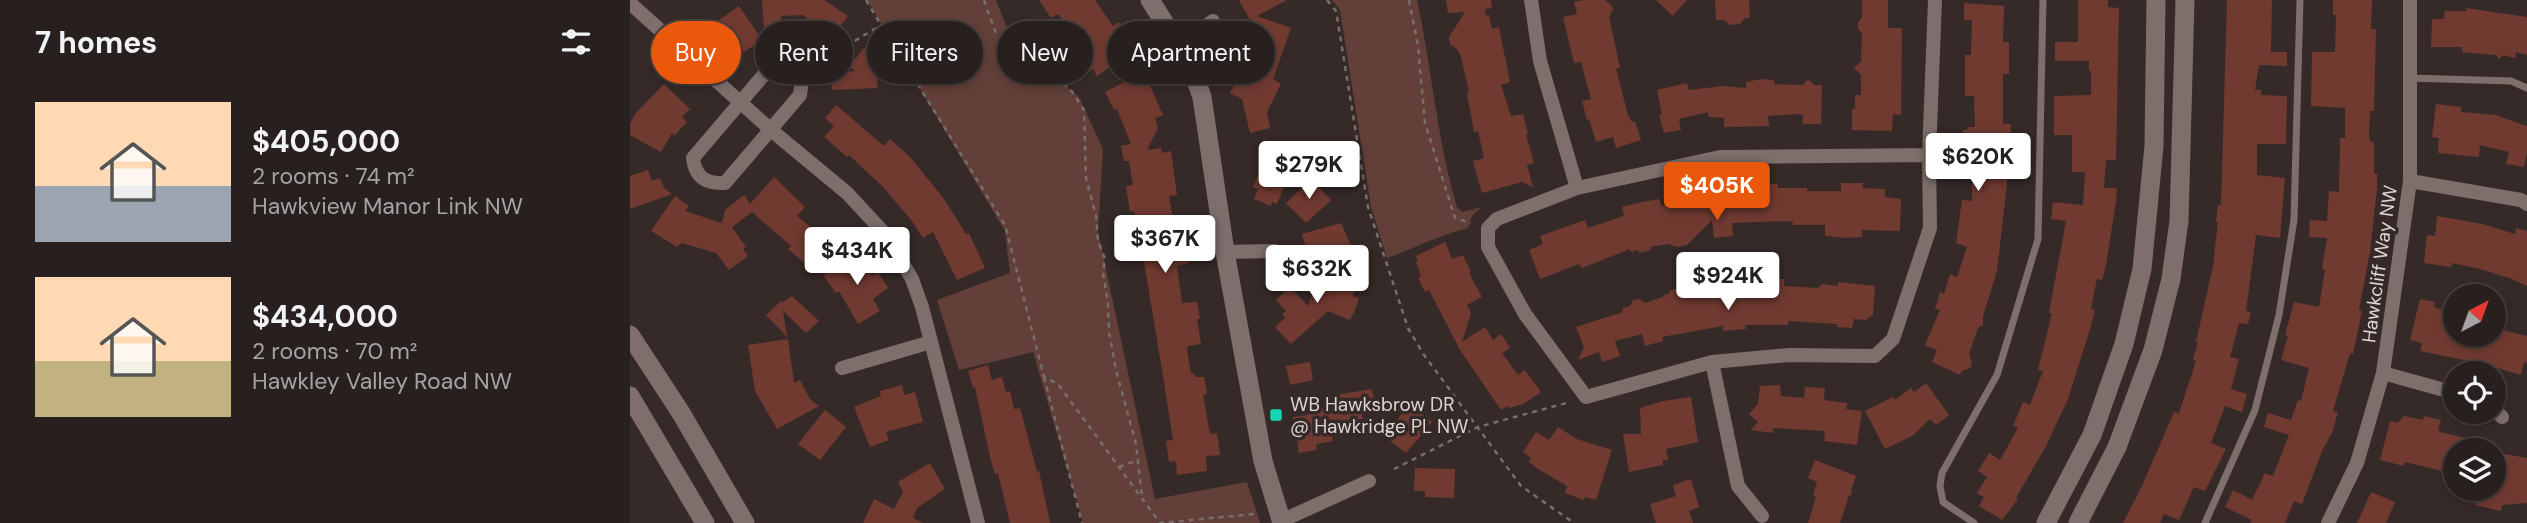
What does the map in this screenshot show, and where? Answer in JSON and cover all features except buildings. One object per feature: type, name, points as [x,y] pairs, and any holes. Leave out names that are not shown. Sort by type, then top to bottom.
[{"type":"street","points":[[1150,0],[1164,21]]},
{"type":"street","points":[[1531,0],[1540,61],[1577,188]]},
{"type":"street","points":[[1929,155],[1720,157],[1577,188],[1497,219],[1488,228],[1488,247],[1525,314],[1586,397],[1712,362],[1789,355],[1875,356],[1893,338],[1930,228],[1929,155],[1935,0]]},
{"type":"street","points":[[2046,523],[2092,435],[2124,344],[2142,269],[2154,146],[2156,0]]},
{"type":"street","points":[[2078,523],[2117,447],[2153,350],[2171,279],[2179,221],[2185,0]]},
{"type":"street","name":"Hawkcliff Way NW","points":[[2328,523],[2357,463],[2383,373],[2410,181],[2410,0]]},
{"type":"street","points":[[630,3],[771,130],[847,193],[886,234],[912,279],[978,523]]},
{"type":"street","points":[[781,63],[795,68],[802,80],[800,95],[771,130],[725,183],[713,184],[702,178],[694,167],[693,158],[767,71],[781,63]]},
{"type":"street","points":[[1197,84],[1202,97],[1225,253],[1263,461],[1282,522],[1369,481]]},
{"type":"street","points":[[2154,146],[2181,149]]},
{"type":"street","points":[[2410,181],[2521,200],[2527,204]]},
{"type":"street","points":[[1225,253],[1275,251]]},
{"type":"street","points":[[630,335],[681,413],[745,523]]},
{"type":"street","points":[[842,368],[931,342]]},
{"type":"street","points":[[1712,362],[1738,486],[1762,516]]},
{"type":"street","points":[[2383,373],[2443,390]]},
{"type":"street","points":[[630,396],[705,523]]},
{"type":"lane","points":[[1974,523],[1943,502],[1941,473],[1997,375],[2038,239],[2043,0]]},
{"type":"lane","points":[[2205,523],[2255,410],[2279,315],[2294,220],[2300,0]]},
{"type":"lane","points":[[2410,78],[2511,81],[2527,88]]},
{"type":"path","points":[[866,0],[879,21]]},
{"type":"path","points":[[984,0],[995,32],[1014,52],[1069,87],[1084,110],[1086,178],[1096,216],[1098,241],[1104,258],[1109,332],[1116,370],[1136,444],[1142,499]]},
{"type":"path","points":[[1327,0],[1336,11],[1368,207],[1408,328],[1424,355],[1521,486],[1574,523]]},
{"type":"path","points":[[1409,0],[1418,46],[1425,123],[1455,218],[1471,223]]},
{"type":"path","points":[[918,84],[1005,225],[1082,523]]},
{"type":"path","points":[[1044,377],[1058,384],[1160,523],[1254,514]]},
{"type":"path","points":[[1394,469],[1478,427],[1586,397]]},
{"type":"path","points":[[1119,467],[1138,460]]},
{"type":"shaded area","points":[[867,0],[996,0],[1004,21],[997,21],[997,84],[1063,84],[1079,97],[1103,149],[1098,232],[1155,499],[1247,482],[1260,523],[1083,523],[1033,352],[959,370],[937,300],[1010,273],[1005,231],[917,84],[983,84],[983,21],[880,21]]},
{"type":"shaded area","points":[[1332,0],[1417,0],[1444,156],[1457,207],[1462,212],[1482,207],[1472,216],[1468,228],[1387,258],[1371,207],[1340,10]]},
{"type":"place","name":"WB Hawksbrow DR @ Hawkridge PL NW","points":[[1276,415]]}]
